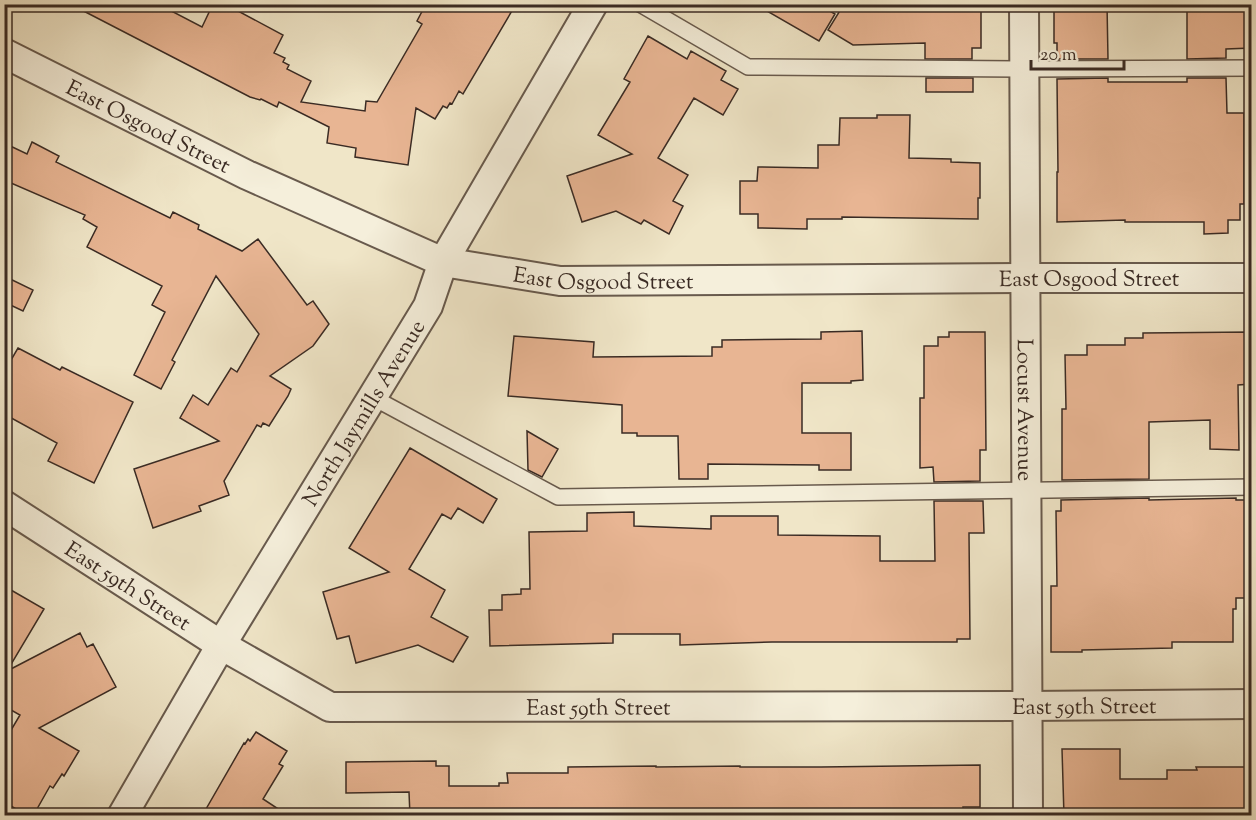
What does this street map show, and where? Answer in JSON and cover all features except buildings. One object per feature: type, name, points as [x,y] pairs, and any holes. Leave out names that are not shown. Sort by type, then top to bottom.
[{"type":"street","name":"North Jaymills Avenue","points":[[130,813],[221,645],[428,306],[443,262],[593,4]]},
{"type":"street","name":"Locust Avenue","points":[[1024,4],[1028,816]]},
{"type":"street","name":"East Osgood Street","points":[[4,53],[247,175],[443,262],[560,281],[1251,278]]},
{"type":"street","name":"East 59th Street","points":[[4,505],[221,645],[330,707],[1251,704]]},
{"type":"lane","points":[[640,4],[748,67],[1251,68]]},
{"type":"lane","points":[[372,397],[558,497],[1251,487]]}]
